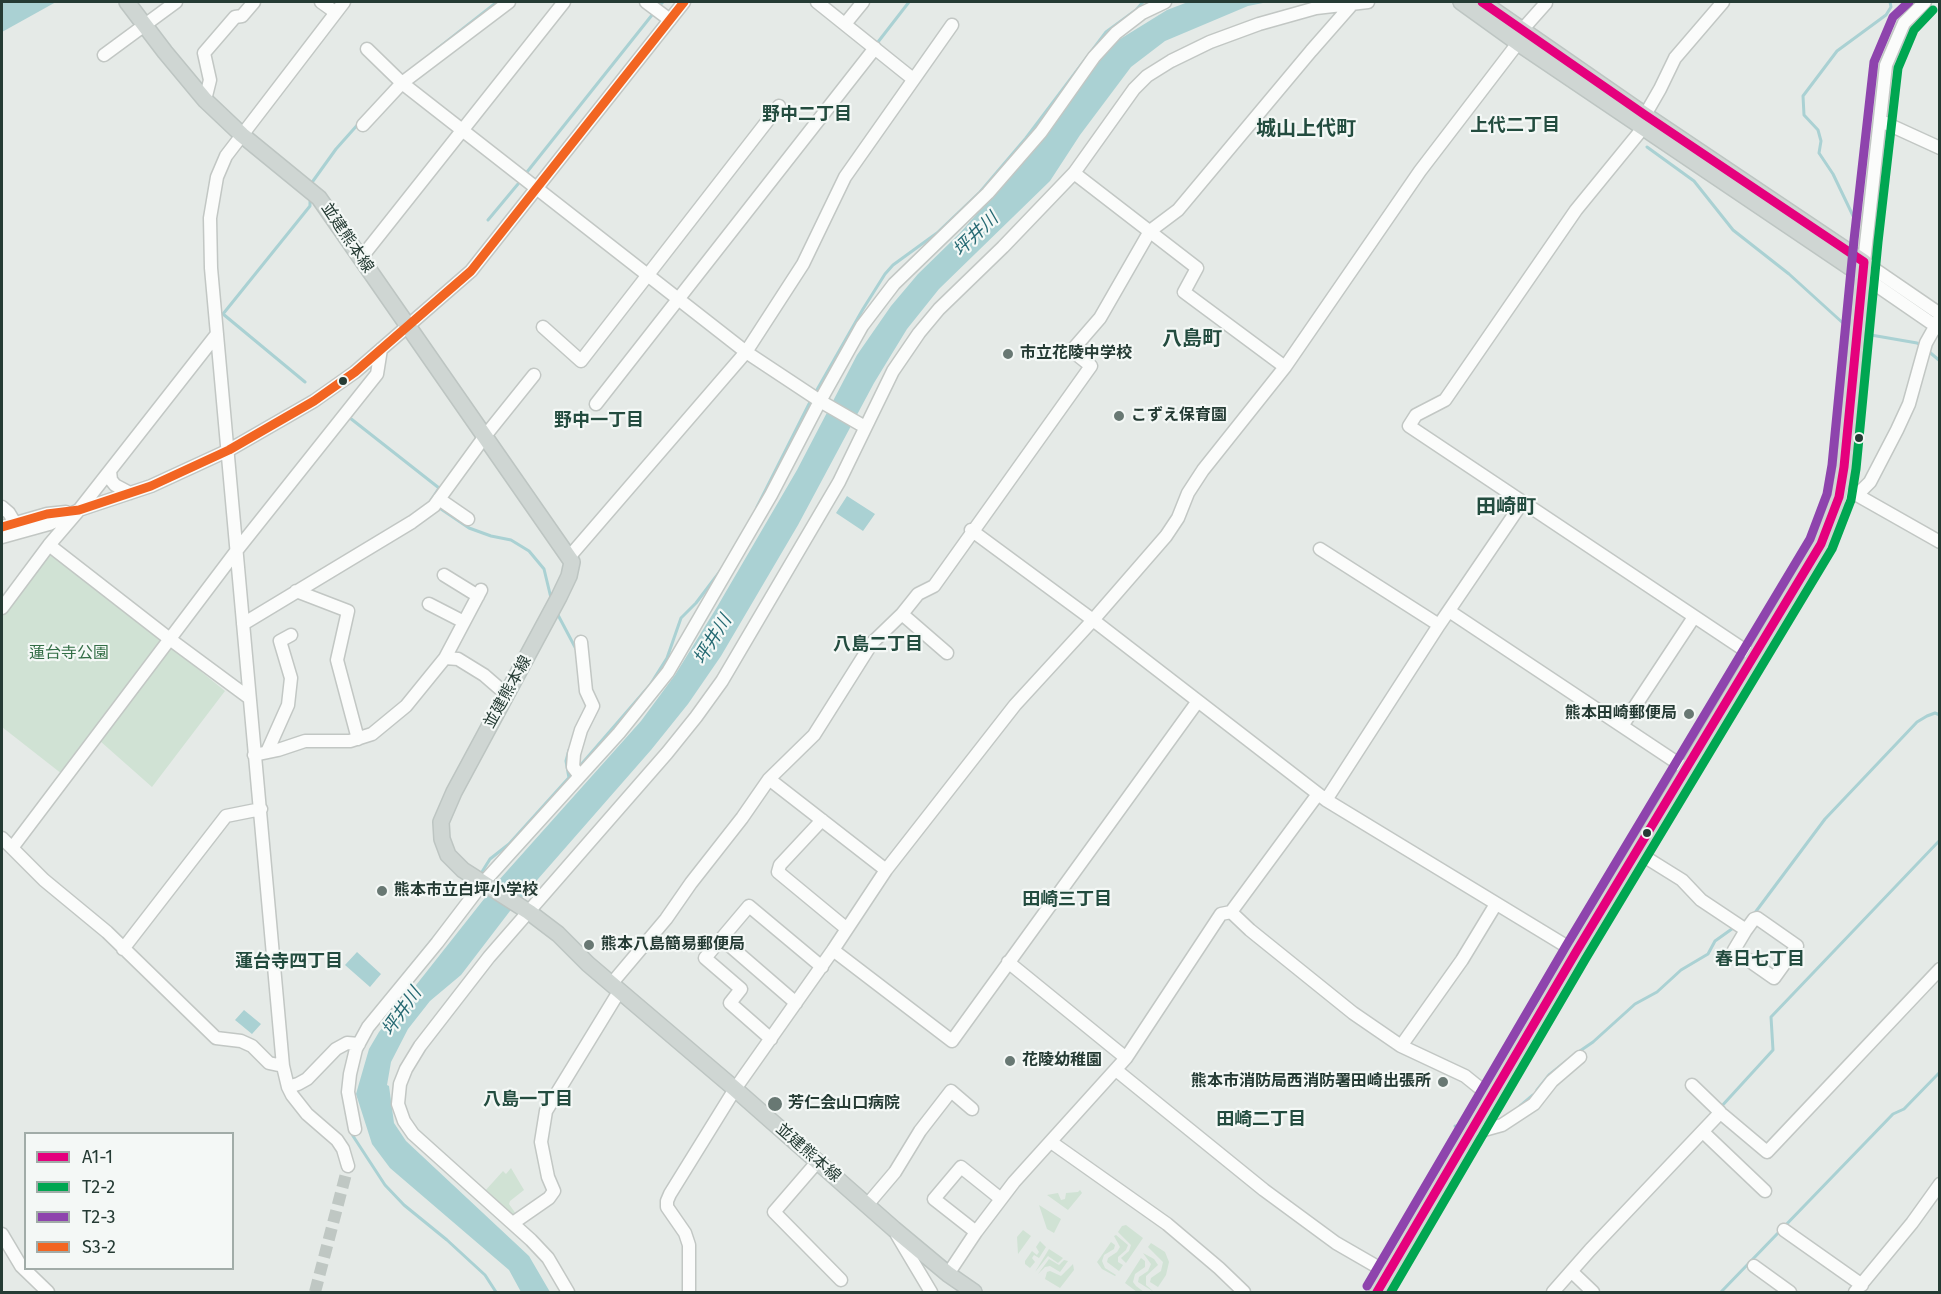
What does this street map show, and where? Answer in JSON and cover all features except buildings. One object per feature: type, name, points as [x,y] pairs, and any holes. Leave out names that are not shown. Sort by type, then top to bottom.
[{"type":"main road","name":"並建熊本線","points":[[127,2],[205,100],[242,135],[320,198],[573,562],[564,588],[454,792],[441,822],[442,839],[448,855],[463,870],[529,912],[558,934],[588,964],[894,1229],[974,1293]]},
{"type":"main road","points":[[1377,1293],[1471,1129],[1688,770],[1821,544],[1839,498],[1844,467],[1864,269],[1520,36],[1461,2]]},
{"type":"main road","points":[[1482,2],[1520,36]]},
{"type":"street","points":[[104,54],[176,2]]},
{"type":"street","points":[[205,100],[210,80],[204,53],[235,17],[242,16],[254,2]]},
{"type":"street","points":[[321,2],[335,12]]},
{"type":"street","points":[[344,2],[226,156],[217,177],[210,218],[217,334],[229,450],[248,697],[261,809],[282,1066],[288,1087],[307,1114],[337,1140],[343,1149],[348,1166]]},
{"type":"street","points":[[363,125],[402,83],[509,2]]},
{"type":"street","points":[[361,258],[564,2]]},
{"type":"street","points":[[646,2],[670,20]]},
{"type":"street","points":[[2,537],[49,524],[80,510],[130,493],[229,450],[314,401],[355,372],[471,271],[684,2]]},
{"type":"street","points":[[817,2],[913,79]]},
{"type":"street","points":[[845,24],[863,2]]},
{"type":"street","points":[[1142,13],[1150,2]]},
{"type":"street","points":[[355,1129],[348,1092],[351,1064],[359,1044],[379,1012],[485,885],[619,733],[668,672],[823,403],[862,326],[894,284],[988,193],[1041,132],[1094,57],[1116,33],[1142,13],[1165,2]]},
{"type":"street","points":[[513,1223],[549,1198],[554,1191],[548,1177],[542,1142],[546,1111],[616,987],[769,779],[814,735],[872,643],[902,614],[918,594],[934,585],[971,530],[1091,366],[1076,354],[1074,348],[1100,318],[1150,231],[1178,210],[1354,2]]},
{"type":"street","points":[[568,1293],[548,1258],[513,1223],[413,1134],[404,1121],[398,1104],[400,1084],[420,1046],[489,957],[666,753],[722,681],[839,482],[862,425],[919,333],[939,309],[1074,173],[1134,88],[1147,76],[1171,61],[1210,42],[1259,24],[1316,8],[1368,2]]},
{"type":"street","points":[[1723,2],[1674,58],[1644,121],[1576,210],[1445,400],[1416,415],[1409,426],[1755,657]]},
{"type":"street","points":[[1839,498],[1857,495],[1870,482],[1909,404],[1926,343],[1938,322],[1864,269],[1886,65],[1904,23],[1924,2]]},
{"type":"street","points":[[689,1293],[689,1245],[685,1233],[667,1207],[667,1201],[735,1089],[822,967],[886,870],[1015,705],[1166,536],[1178,518],[1188,493],[1203,470],[1285,367],[1420,171],[1546,3]]},
{"type":"street","points":[[570,556],[746,352],[803,264],[845,177],[952,25]]},
{"type":"street","points":[[596,404],[875,48]]},
{"type":"street","points":[[367,49],[402,83],[746,352],[823,403],[862,425]]},
{"type":"street","points":[[543,327],[581,361],[779,106]]},
{"type":"street","points":[[1881,121],[1940,148]]},
{"type":"street","points":[[1074,173],[1197,268],[1184,292],[1285,367]]},
{"type":"street","points":[[2,608],[49,545],[80,510],[217,334]]},
{"type":"street","points":[[12,848],[237,550],[377,374],[381,349]]},
{"type":"street","points":[[243,624],[412,522],[434,506],[485,436],[534,375]]},
{"type":"street","points":[[110,471],[111,480],[115,485],[130,493]]},
{"type":"street","points":[[1857,495],[1940,542]]},
{"type":"street","points":[[439,499],[468,519]]},
{"type":"street","points":[[948,1274],[1001,1198],[1126,1058],[1221,914],[1231,912],[1322,797],[1522,503]]},
{"type":"street","points":[[2,507],[15,523]]},
{"type":"street","points":[[2,527],[47,514],[80,510]]},
{"type":"street","points":[[971,530],[1093,620],[1322,797],[1576,952]]},
{"type":"street","points":[[49,545],[248,697]]},
{"type":"street","points":[[1320,549],[1439,625]]},
{"type":"street","points":[[254,755],[305,741],[358,740],[388,723],[406,706],[445,658],[480,593],[444,576]]},
{"type":"street","points":[[296,591],[348,610],[337,660],[358,740]]},
{"type":"street","points":[[429,604],[464,622]]},
{"type":"street","points":[[1449,611],[1688,770]]},
{"type":"street","points":[[902,614],[947,653]]},
{"type":"street","points":[[1622,726],[1694,617]]},
{"type":"street","points":[[267,752],[288,705],[291,678],[280,641],[291,635]]},
{"type":"street","points":[[580,776],[573,767],[574,754],[581,730],[594,706],[586,691],[581,642]]},
{"type":"street","points":[[445,658],[458,659],[484,675],[507,695]]},
{"type":"street","points":[[833,950],[952,1041],[1198,701]]},
{"type":"street","points":[[769,779],[886,870]]},
{"type":"street","points":[[123,949],[226,816],[261,809]]},
{"type":"street","points":[[822,820],[780,865],[778,872],[847,929]]},
{"type":"street","points":[[2,838],[44,880],[107,932],[216,1038],[242,1041],[252,1046],[269,1063],[282,1066]]},
{"type":"street","points":[[1637,852],[1682,880],[1701,900],[1746,930]]},
{"type":"street","points":[[1401,1046],[1462,960],[1496,904]]},
{"type":"street","points":[[771,1039],[729,1004],[741,989],[705,958],[749,906],[822,967]]},
{"type":"street","points":[[1231,912],[1336,999],[1401,1046],[1465,1076],[1491,1096]]},
{"type":"street","points":[[1757,918],[1797,946],[1774,978],[1734,950],[1746,930],[1757,918]]},
{"type":"street","points":[[722,939],[796,1003]]},
{"type":"street","points":[[1008,962],[1126,1058]]},
{"type":"street","points":[[1692,1085],[1720,1112],[1719,1114],[1767,1152],[1940,969]]},
{"type":"street","points":[[288,1087],[307,1079],[336,1049],[347,1043],[359,1044]]},
{"type":"street","points":[[1471,1129],[1484,1130],[1502,1125],[1534,1104],[1552,1081],[1580,1057]]},
{"type":"street","points":[[1116,1070],[1264,1190],[1336,1243],[1388,1273]]},
{"type":"street","points":[[867,1205],[896,1172],[920,1131],[951,1091],[972,1109]]},
{"type":"street","points":[[1553,1293],[1590,1250],[1719,1114]]},
{"type":"street","points":[[1702,1132],[1765,1191]]},
{"type":"street","points":[[1051,1142],[1167,1224],[1219,1268],[1244,1293]]},
{"type":"street","points":[[818,1161],[774,1212],[841,1280]]},
{"type":"street","points":[[976,1233],[934,1199],[961,1167],[1001,1198]]},
{"type":"street","points":[[1784,1230],[1859,1289],[1940,1184]]},
{"type":"street","points":[[894,1229],[931,1293]]},
{"type":"street","points":[[2,1234],[24,1269]]},
{"type":"street","points":[[1754,1266],[1790,1293]]},
{"type":"street","points":[[25,1270],[48,1293]]},
{"type":"street","points":[[1572,1272],[1593,1293]]},
{"type":"green space","name":"蓮台寺公園","points":[[50,553],[162,642],[62,774],[2,727],[2,617]]},
{"type":"green space","name":"蓮台寺公園","points":[[171,647],[225,691],[152,787],[100,741]]},
{"type":"green space","points":[[511,1168],[524,1190],[510,1201],[509,1204],[516,1214],[512,1218],[484,1192],[503,1171],[506,1174]]},
{"type":"green space","points":[[1080,1190],[1082,1193],[1068,1210],[1047,1195],[1058,1193],[1061,1200],[1065,1199],[1066,1193]]},
{"type":"green space","points":[[1039,1205],[1061,1219],[1054,1233],[1047,1229]]},
{"type":"green space","points":[[1126,1225],[1143,1238],[1126,1263],[1121,1258],[1129,1251],[1131,1245],[1118,1232],[1122,1226]]},
{"type":"green space","points":[[1023,1230],[1031,1236],[1018,1254],[1017,1237]]},
{"type":"green space","points":[[1116,1235],[1128,1245],[1118,1257],[1118,1262],[1123,1265],[1119,1271],[1107,1262],[1108,1258],[1120,1247],[1114,1236]]},
{"type":"green space","points":[[1040,1241],[1046,1247],[1039,1258],[1034,1255],[1032,1258],[1035,1262],[1030,1268],[1025,1261],[1032,1251],[1037,1255],[1039,1252],[1036,1247]]},
{"type":"green space","points":[[1111,1242],[1115,1245],[1114,1249],[1104,1255],[1102,1261],[1105,1268],[1115,1276],[1102,1269],[1097,1262]]},
{"type":"green space","points":[[1151,1243],[1165,1252],[1169,1262],[1166,1275],[1158,1287],[1150,1282],[1151,1278],[1161,1271],[1163,1262],[1148,1247]]},
{"type":"green space","points":[[1049,1249],[1063,1258],[1058,1263],[1048,1256],[1035,1272]]},
{"type":"green space","points":[[1143,1253],[1154,1259],[1158,1265],[1146,1276],[1146,1285],[1154,1292],[1138,1282],[1139,1277],[1148,1271],[1151,1264]]},
{"type":"green space","points":[[1141,1258],[1145,1261],[1145,1267],[1135,1274],[1133,1282],[1144,1292],[1137,1292],[1125,1283]]},
{"type":"green space","points":[[1049,1259],[1059,1265],[1064,1260],[1068,1261],[1060,1272],[1050,1266],[1045,1267],[1038,1274]]},
{"type":"green space","points":[[1073,1264],[1074,1270],[1060,1288],[1045,1279],[1047,1272],[1061,1276]]},
{"type":"water","points":[[2,2],[56,2],[2,32]]},
{"type":"water","name":"坪井川","points":[[1188,2],[1268,2],[1248,6],[1165,41],[1131,67],[1080,135],[1050,181],[939,289],[907,329],[874,383],[798,525],[721,656],[688,704],[651,750],[510,911],[461,975],[430,1001],[408,1029],[391,1062],[387,1085],[394,1123],[406,1141],[529,1256],[550,1292],[521,1292],[509,1270],[390,1168],[372,1144],[356,1094],[369,1049],[379,1032],[499,880],[641,721],[675,675],[797,470],[857,355],[891,306],[1006,181],[1104,49],[1167,10]]},
{"type":"water","points":[[847,496],[875,514],[863,531],[836,513]]},
{"type":"water","points":[[357,952],[381,974],[370,987],[345,965]]},
{"type":"water","points":[[244,1010],[261,1024],[252,1034],[235,1020]]},
{"type":"waterway","points":[[432,53],[497,2]]},
{"type":"waterway","points":[[878,42],[909,2]]},
{"type":"waterway","points":[[814,395],[885,274],[893,265],[937,233],[980,192],[1026,138],[1106,32],[1136,10],[1143,2]]},
{"type":"waterway","points":[[1855,220],[1833,174],[1819,153],[1821,141],[1818,130],[1804,115],[1803,96],[1837,51],[1886,15],[1891,7],[1890,2]]},
{"type":"waterway","points":[[527,172],[652,15]]},
{"type":"waterway","points":[[313,181],[336,149],[360,122]]},
{"type":"waterway","points":[[1647,147],[1694,181],[1733,230],[1789,274],[1844,324],[1853,328]]},
{"type":"waterway","points":[[488,220],[518,184]]},
{"type":"waterway","points":[[305,382],[223,314],[310,206],[310,199]]},
{"type":"waterway","points":[[1862,332],[1922,346]]},
{"type":"waterway","points":[[1927,350],[1940,361]]},
{"type":"waterway","points":[[757,507],[811,400]]},
{"type":"waterway","points":[[350,418],[439,488],[430,502]]},
{"type":"waterway","points":[[441,509],[469,528],[511,540],[529,551],[544,569],[551,598]]},
{"type":"waterway","points":[[579,767],[650,685],[667,658],[681,618],[696,603],[721,570]]},
{"type":"waterway","points":[[558,615],[576,649]]},
{"type":"waterway","points":[[1754,914],[1825,819],[1917,722],[1935,713],[1940,715]]},
{"type":"waterway","points":[[569,750],[566,761],[569,778]]},
{"type":"waterway","points":[[480,875],[490,859],[509,844],[574,772]]},
{"type":"waterway","points":[[1720,1108],[1773,1050],[1771,1017],[1940,840]]},
{"type":"waterway","points":[[1577,1053],[1593,1042],[1635,1004],[1657,992],[1681,970],[1708,954],[1715,941],[1736,926]]},
{"type":"waterway","points":[[368,1019],[441,929]]},
{"type":"waterway","points":[[1537,1090],[1549,1075],[1569,1059]]},
{"type":"waterway","points":[[1721,1292],[1893,1114],[1904,1109],[1940,1072]]},
{"type":"waterway","points":[[1520,1106],[1533,1095]]},
{"type":"waterway","points":[[1455,1126],[1468,1126]]},
{"type":"waterway","points":[[351,1130],[385,1185],[404,1205],[485,1275],[496,1292]]},
{"type":"tunnel","points":[[315,1292],[348,1166]]},
{"type":"transit line","name":"S3-2","points":[[2,527],[47,514],[79,510],[151,486],[229,450],[314,401],[355,372],[471,271],[684,2]]},
{"type":"transit line","name":"A1-1","points":[[1377,1292],[1576,952],[1821,544],[1839,497],[1844,467],[1864,262],[1482,2]]},
{"type":"transit line","name":"T2-3","points":[[1367,1286],[1566,946],[1810,539],[1827,494],[1832,465],[1874,62],[1893,17],[1909,2]]},
{"type":"transit line","name":"T2-2","points":[[1391,1292],[1586,958],[1832,549],[1851,500],[1856,469],[1898,68],[1914,30],[1933,10]]},
{"type":"place","name":"市立花陵中学校","points":[[1008,354]]},
{"type":"place","name":"こずえ保育園","points":[[1119,416]]},
{"type":"place","name":"熊本田崎郵便局","points":[[1689,714]]},
{"type":"place","name":"熊本市立白坪小学校","points":[[382,891]]},
{"type":"place","name":"熊本八島簡易郵便局","points":[[589,945]]},
{"type":"place","name":"花陵幼稚園","points":[[1010,1061]]},
{"type":"place","name":"熊本市消防局西消防署田崎出張所","points":[[1443,1082]]},
{"type":"place","name":"芳仁会山口病院","points":[[775,1104]]},
{"type":"district","name":"野中二丁目","points":[[807,115]]},
{"type":"district","name":"上代二丁目","points":[[1515,126]]},
{"type":"district","name":"城山上代町","points":[[1306,129]]},
{"type":"district","name":"八島町","points":[[1192,339]]},
{"type":"district","name":"野中一丁目","points":[[599,421]]},
{"type":"district","name":"田崎町","points":[[1506,507]]},
{"type":"district","name":"八島二丁目","points":[[878,645]]},
{"type":"district","name":"田崎三丁目","points":[[1067,900]]},
{"type":"district","name":"春日七丁目","points":[[1760,960]]},
{"type":"district","name":"蓮台寺四丁目","points":[[289,962]]},
{"type":"district","name":"八島一丁目","points":[[528,1100]]},
{"type":"district","name":"田崎二丁目","points":[[1261,1120]]}]
